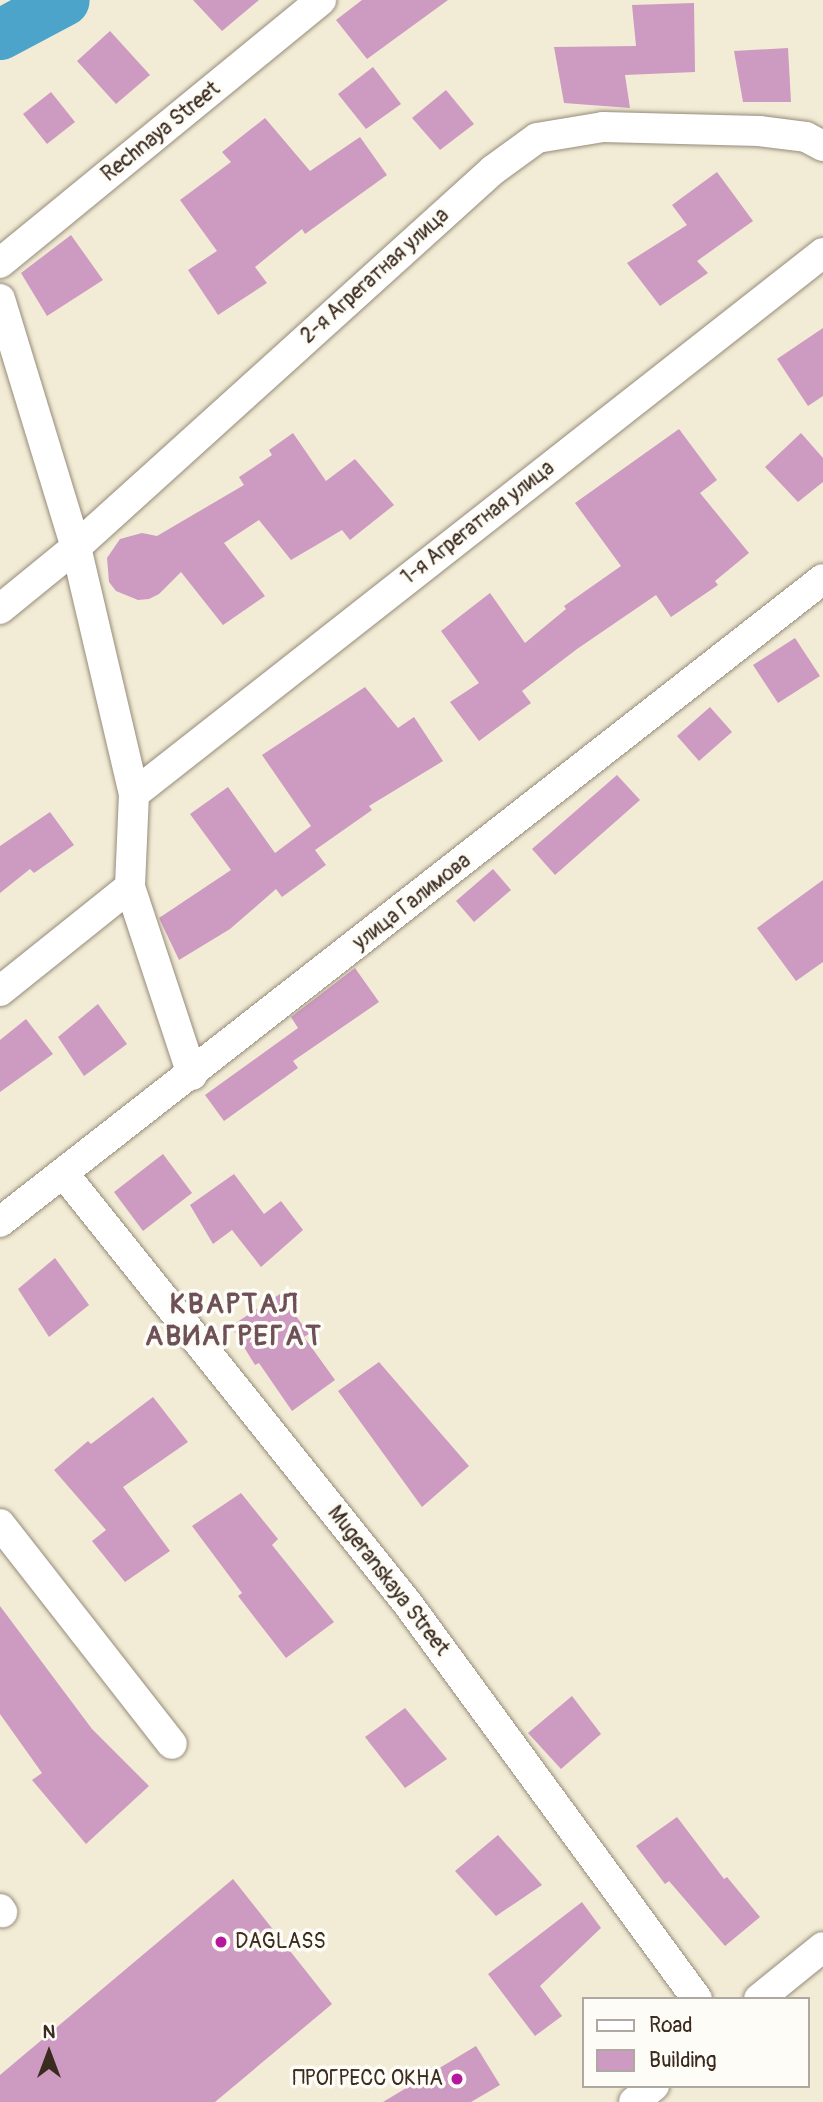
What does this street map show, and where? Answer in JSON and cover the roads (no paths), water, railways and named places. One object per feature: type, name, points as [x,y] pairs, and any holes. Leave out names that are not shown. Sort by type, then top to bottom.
[{"type":"street","name":"Rechnaya Street","points":[[0,263],[321,0]]},
{"type":"street","name":"2-я Агрегатная улица","points":[[0,609],[76,547],[493,170],[537,138],[603,127],[746,131],[806,137],[823,146]]},
{"type":"street","name":"1-я Агрегатная улица","points":[[134,794],[823,253]]},
{"type":"street","points":[[0,299],[76,547],[134,794],[130,887],[192,1075]]},
{"type":"street","name":"улица Галимова","points":[[0,1222],[192,1075],[823,579]]},
{"type":"street","points":[[0,991],[130,887]]},
{"type":"street","name":"Mugeranskaya Street","points":[[64,1174],[408,1604],[696,1997]]},
{"type":"street","points":[[0,1524],[172,1744]]},
{"type":"street","points":[[761,1997],[823,1947]]},
{"type":"street","points":[[634,2102],[652,2088]]},
{"type":"waterway","points":[[0,34],[64,0]]},
{"type":"place","name":"DAGLASS","points":[[221,1942]]},
{"type":"place","name":"ПРОГРЕСС ОКНА","points":[[457,2079]]},
{"type":"district","name":"КВАРТАЛ АВИАГРЕГАТ","points":[[234,1321]]}]
